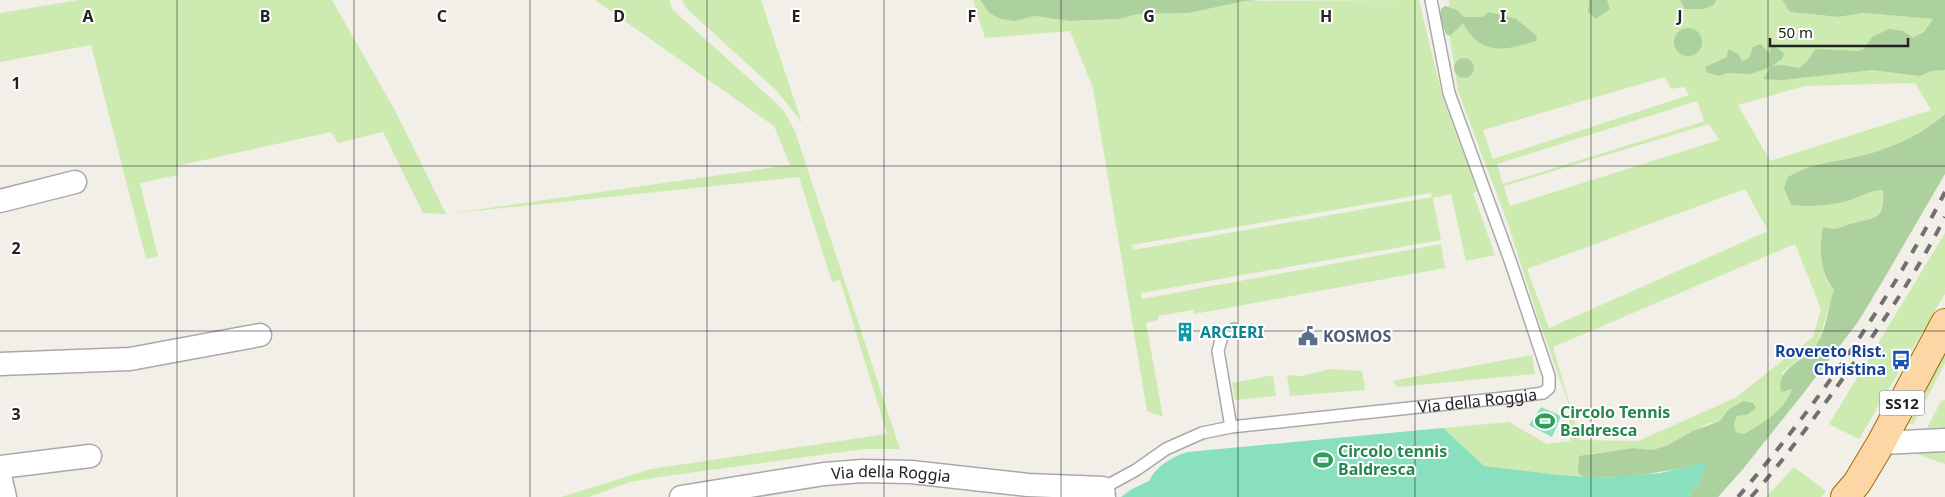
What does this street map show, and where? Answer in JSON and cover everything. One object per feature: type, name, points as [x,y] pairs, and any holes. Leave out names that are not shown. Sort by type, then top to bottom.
[{"type":"main road","name":"SS12","points":[[1852,492],[1881,443],[1945,323]]},
{"type":"street","points":[[0,201],[75,182]]},
{"type":"street","points":[[0,364],[130,359],[260,335]]},
{"type":"street","points":[[1881,443],[1945,440]]},
{"type":"street","points":[[0,467],[90,456]]},
{"type":"street","name":"Via della Roggia","points":[[681,497],[824,474],[862,471],[911,472],[1104,492]]},
{"type":"street","points":[[0,476],[5,497]]},
{"type":"lane","name":"Via della Roggia","points":[[1104,492],[1166,448],[1202,433],[1231,427],[1544,393],[1549,388],[1549,376],[1511,263],[1448,93],[1431,0]]},
{"type":"lane","points":[[1231,427],[1218,351],[1222,336],[1234,329]]},
{"type":"green space","points":[[78,0],[332,0],[397,114],[446,214],[423,213],[383,132],[338,143],[331,132],[177,166],[178,175],[140,183],[158,256],[146,259],[91,45],[0,62],[0,13]]},
{"type":"green space","points":[[595,0],[669,0],[673,10],[784,111],[795,131],[900,449],[864,449],[666,476],[630,482],[589,497],[561,497],[651,469],[887,434],[840,280],[832,282],[799,177],[446,214],[790,165],[774,126]]},
{"type":"green space","points":[[682,0],[761,0],[802,123],[777,91],[687,9]]},
{"type":"green space","points":[[973,0],[980,0],[982,4],[1015,21],[1034,16],[1069,21],[1119,19],[1138,14],[1189,13],[1245,1],[1419,0],[1442,95],[1477,191],[1473,193],[1495,255],[1466,261],[1451,194],[1433,198],[1441,240],[1141,293],[1142,299],[1441,244],[1445,268],[1194,314],[1193,310],[1158,316],[1158,320],[1146,323],[1163,417],[1147,411],[1093,88],[1070,31],[985,38]],"holes":[[[1431,193],[1432,197],[1133,250],[1132,245]]]},
{"type":"green space","points":[[980,0],[1261,0],[1245,1],[1189,13],[1138,14],[1119,19],[1069,21],[1034,16],[1015,21],[1001,19],[989,13]]},
{"type":"green space","points":[[1449,0],[1782,0],[1790,12],[1838,17],[1864,13],[1934,19],[1945,60],[1945,114],[1923,130],[1899,143],[1860,156],[1809,167],[1788,177],[1784,188],[1854,199],[1872,190],[1883,190],[1882,206],[1878,215],[1836,229],[1823,228],[1827,281],[1834,290],[1818,343],[1782,373],[1792,388],[1779,410],[1766,421],[1744,434],[1736,432],[1734,425],[1737,416],[1747,415],[1738,405],[1729,409],[1720,421],[1707,424],[1666,446],[1652,450],[1633,448],[1589,454],[1690,492],[1689,497],[1487,497],[1443,428],[1509,422],[1547,444],[1570,441],[1569,405],[1538,318],[1508,224],[1458,91],[1445,6],[1449,6]],"holes":[[[1665,77],[1671,89],[1684,87],[1689,95],[1493,159],[1483,130]],[[1915,83],[1931,110],[1770,161],[1738,105],[1804,86]],[[1697,101],[1704,121],[1503,184],[1497,164]],[[1709,124],[1719,140],[1510,206],[1504,186]],[[1745,189],[1768,231],[1549,328],[1527,269]],[[1795,244],[1821,309],[1813,337],[1735,398],[1638,441],[1580,440],[1553,347]]]},
{"type":"green space","points":[[1589,0],[1607,0],[1610,9],[1596,19],[1588,12]]},
{"type":"green space","points":[[1680,0],[1716,0],[1714,5],[1703,9],[1685,9]]},
{"type":"green space","points":[[1782,0],[1945,0],[1945,70],[1931,71],[1920,76],[1872,70],[1782,80],[1764,79],[1770,67],[1751,74],[1727,73],[1719,76],[1706,72],[1705,67],[1727,57],[1728,49],[1738,54],[1742,61],[1749,58],[1753,47],[1761,44],[1769,53],[1772,47],[1777,47],[1784,54],[1782,59],[1772,66],[1784,65],[1798,68],[1806,63],[1816,49],[1859,51],[1864,49],[1872,37],[1889,29],[1903,31],[1913,38],[1924,32],[1933,19],[1864,13],[1838,17],[1790,12]]},
{"type":"green space","points":[[1445,6],[1457,10],[1464,17],[1482,17],[1489,12],[1516,19],[1537,36],[1536,41],[1514,47],[1494,48],[1478,41],[1470,34],[1463,23],[1450,36],[1446,34],[1440,18],[1441,9]]},
{"type":"green space","points":[[1688,28],[1698,32],[1702,42],[1698,52],[1688,56],[1678,52],[1674,42],[1678,32]]},
{"type":"green space","points":[[1464,58],[1471,61],[1474,68],[1471,75],[1464,78],[1457,75],[1454,68],[1457,61]]},
{"type":"green space","points":[[1945,114],[1945,174],[1881,284],[1858,322],[1743,469],[1718,497],[1689,497],[1690,492],[1697,487],[1706,464],[1629,477],[1586,478],[1578,473],[1579,456],[1633,448],[1652,450],[1666,446],[1693,431],[1720,421],[1729,409],[1744,401],[1753,403],[1756,408],[1747,415],[1737,416],[1734,425],[1736,432],[1744,434],[1778,410],[1784,404],[1792,389],[1781,392],[1780,383],[1783,376],[1787,370],[1813,349],[1818,342],[1834,290],[1823,268],[1821,243],[1823,227],[1836,229],[1874,218],[1880,212],[1883,200],[1883,190],[1879,190],[1830,205],[1791,205],[1784,188],[1788,177],[1809,167],[1860,156],[1899,143],[1923,130]]},
{"type":"green space","points":[[1945,233],[1945,294],[1859,439],[1829,424]]},
{"type":"green space","points":[[1945,352],[1945,363],[1913,425],[1909,423]]},
{"type":"green space","points":[[1532,355],[1535,374],[1398,387],[1392,381]]},
{"type":"green space","points":[[1331,369],[1362,371],[1365,390],[1290,396],[1287,375],[1302,376]]},
{"type":"green space","points":[[1273,375],[1276,396],[1235,400],[1232,383]]},
{"type":"green space","points":[[1945,400],[1945,431],[1925,432],[1941,401]]},
{"type":"green space","name":"Circolo Tennis Baldresca","points":[[1541,407],[1561,416],[1552,437],[1529,425]]},
{"type":"green space","name":"Circolo tennis Baldresca","points":[[1443,428],[1484,466],[1558,475],[1606,478],[1660,473],[1698,464],[1707,464],[1697,487],[1690,492],[1689,497],[1121,497],[1149,481],[1165,462],[1188,452]]},
{"type":"green space","points":[[1915,450],[1945,450],[1945,464],[1914,453]]},
{"type":"green space","points":[[1794,467],[1826,491],[1821,497],[1766,497]]},
{"type":"railway","points":[[1738,497],[1796,426],[1850,351],[1900,273],[1945,192]]},
{"type":"railway","points":[[1751,497],[1792,447],[1862,352],[1906,286],[1945,217]]},
{"type":"place","name":"ARCIERI","points":[[1185,332]]},
{"type":"place","name":"KOSMOS","points":[[1308,336]]},
{"type":"place","name":"Rovereto Rist. Christina","points":[[1901,360]]},
{"type":"place","name":"Circolo Tennis Baldresca","points":[[1545,421]]},
{"type":"place","name":"Circolo tennis Baldresca","points":[[1323,460]]}]
